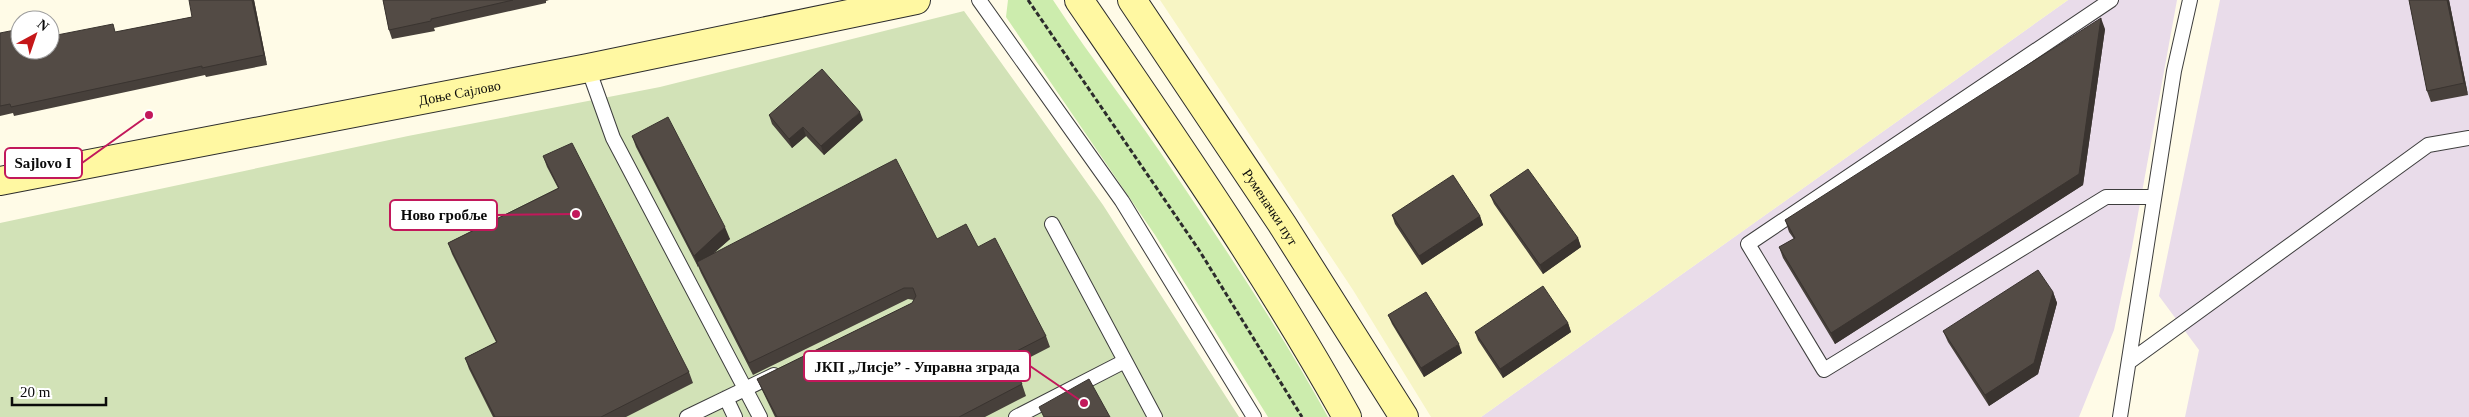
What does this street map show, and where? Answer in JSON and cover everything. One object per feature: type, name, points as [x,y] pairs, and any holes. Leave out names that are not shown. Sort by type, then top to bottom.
[{"type":"main road","name":"Доње Сајлово","points":[[0,181],[588,68],[916,0]]},
{"type":"main road","points":[[1080,0],[1232,230],[1320,369],[1347,417]]},
{"type":"main road","name":"Руменачки пут","points":[[1132,0],[1282,224],[1404,417]]},
{"type":"lane","points":[[979,0],[1122,201],[1254,417]]},
{"type":"lane","points":[[2111,0],[1748,244],[1824,370],[2106,197],[2154,197]]},
{"type":"lane","points":[[2120,417],[2174,72],[2190,0]]},
{"type":"lane","points":[[588,68],[614,138],[760,417]]},
{"type":"lane","points":[[2129,362],[2428,145],[2469,138]]},
{"type":"lane","points":[[1052,224],[1155,417]]},
{"type":"lane","points":[[1016,417],[1125,361]]},
{"type":"lane","points":[[687,417],[789,367]]},
{"type":"lane","points":[[726,398],[736,417]]},
{"type":"path","points":[[1028,0],[1199,250],[1302,417]]},
{"type":"shaded area","points":[[1160,0],[2068,0],[1481,417],[1431,417],[1353,290]]},
{"type":"shaded area","points":[[2068,0],[2177,0],[2132,247],[2114,330],[2079,417],[1481,417]]},
{"type":"shaded area","points":[[2220,0],[2469,0],[2469,417],[2185,417],[2199,350],[2159,296]]},
{"type":"green space","points":[[1008,0],[1053,0],[1235,263],[1328,417],[1268,417],[1155,235],[1006,17]]},
{"type":"green space","points":[[964,11],[1103,205],[1239,417],[0,417],[0,223],[408,136],[660,87]]},
{"type":"building","points":[[189,0],[252,0],[264,55],[202,68],[202,66],[11,107],[10,104],[0,106],[0,33],[10,31],[10,60],[60,60],[60,34],[113,24],[115,32],[192,17]]},
{"type":"building","points":[[383,0],[513,0],[389,30]]},
{"type":"building","points":[[2409,0],[2447,0],[2464,83],[2427,91]]},
{"type":"building","points":[[2101,18],[2079,174],[1831,333],[1779,247],[1795,238],[1785,220]]},
{"type":"building","points":[[822,69],[860,112],[821,146],[803,127],[789,139],[769,115]]},
{"type":"building","points":[[668,117],[725,227],[694,256],[632,136]]},
{"type":"building","points":[[572,143],[689,372],[601,417],[495,417],[465,358],[497,342],[448,243],[559,188],[543,156]]},
{"type":"building","points":[[896,159],[937,239],[966,224],[978,247],[995,238],[1046,336],[1007,356],[1022,384],[959,417],[777,417],[757,379],[912,303],[916,296],[913,288],[904,288],[749,363],[697,262]]},
{"type":"building","points":[[1528,169],[1578,238],[1540,265],[1490,195]]},
{"type":"building","points":[[1453,175],[1480,216],[1419,256],[1392,215]]},
{"type":"building","points":[[2038,270],[2053,292],[2034,363],[1985,395],[1943,331]]},
{"type":"building","points":[[1543,286],[1568,323],[1500,369],[1475,332]]},
{"type":"building","points":[[1426,292],[1459,344],[1421,368],[1388,315]]},
{"type":"building","points":[[1089,379],[1110,417],[1044,417],[1039,407]]},
{"type":"place","name":"Sajlovo I","points":[[149,115]]},
{"type":"place","name":"Ново гробље","points":[[576,214]]},
{"type":"place","name":"ЈКП „Лисје” - Управна зграда","points":[[1084,403]]}]
